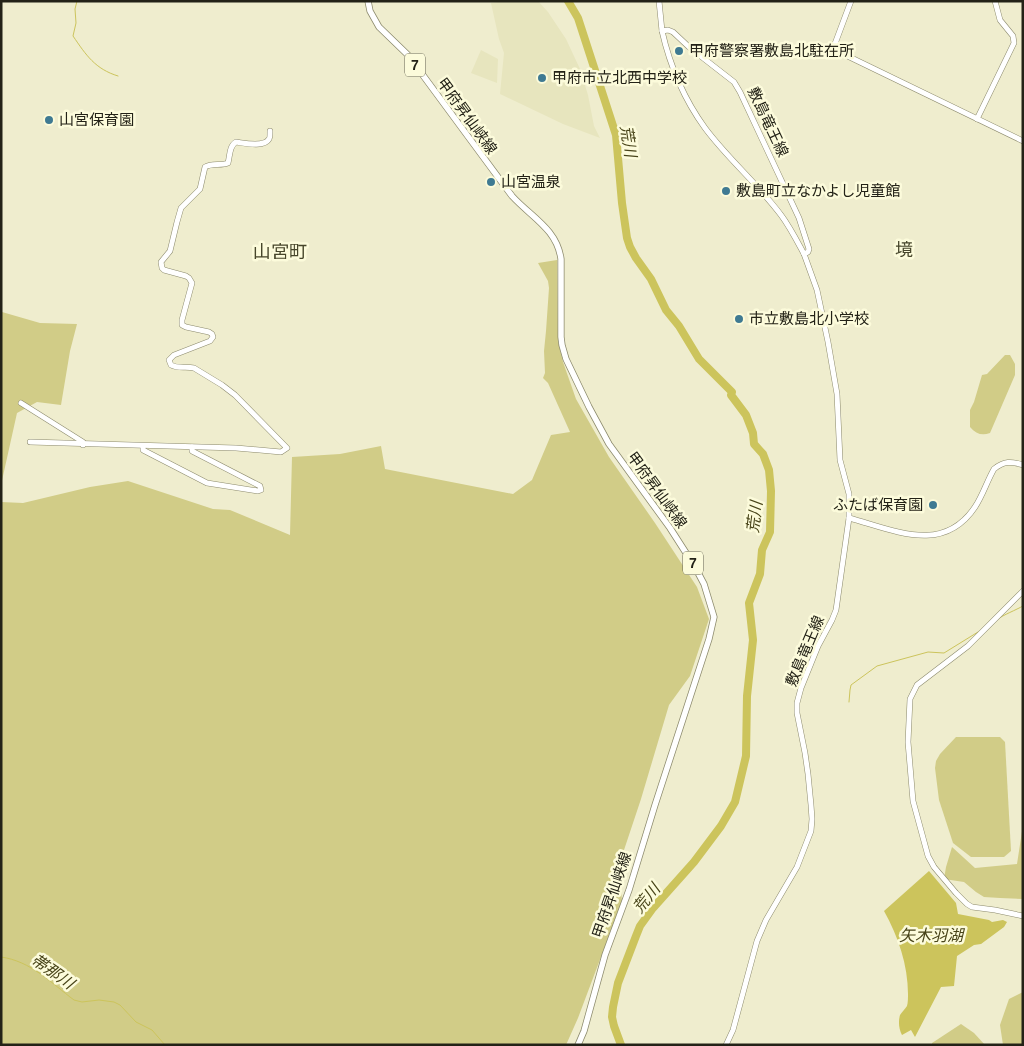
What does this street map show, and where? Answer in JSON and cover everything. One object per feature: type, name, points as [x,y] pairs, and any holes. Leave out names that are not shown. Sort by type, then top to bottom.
[{"type":"main road","name":"甲府昇仙峡線","points":[[368,1],[370,11],[379,27],[408,55],[520,206],[550,232],[555,239],[562,259],[561,337],[566,359],[609,444],[670,528],[695,567],[707,592],[714,617],[709,639],[629,890],[605,955],[584,1031],[578,1045]]},
{"type":"street","name":"敷島竜王線","points":[[659,1],[662,31],[671,62],[678,82],[691,108],[706,130],[780,213],[804,254],[817,290],[837,394],[840,460],[849,494],[849,518],[836,610],[818,646],[796,703],[809,782],[811,831],[797,867],[766,920],[758,941],[733,1030],[726,1045]]},
{"type":"street","points":[[851,1],[833,50],[1023,141]]},
{"type":"street","points":[[977,119],[1014,43],[1013,36],[1000,20],[995,1]]},
{"type":"street","name":"敷島竜王線","points":[[662,31],[668,30],[673,32],[734,82],[799,218],[809,250],[804,254]]},
{"type":"street","points":[[30,442],[236,448],[281,452],[287,448],[222,384],[194,368],[176,368],[171,365],[169,360],[174,355],[210,341],[213,337],[209,332],[186,327],[182,324],[192,283],[186,276],[164,270],[161,265],[162,260],[170,251],[181,208],[200,190],[205,167],[228,163],[231,147],[236,142],[259,144],[268,141],[270,131]]},
{"type":"street","points":[[21,403],[83,442],[83,445]]},
{"type":"street","points":[[143,446],[143,450],[207,483],[261,490],[260,486],[192,451],[192,447]]},
{"type":"street","points":[[849,518],[915,535],[937,534],[957,526],[967,516],[978,503],[994,469],[1000,464],[1014,462],[1023,465]]},
{"type":"street","points":[[1023,591],[968,646],[917,685],[910,699],[908,736],[913,801],[928,856],[934,868],[967,904],[1023,916]]},
{"type":"shaded area","name":"甲府市立北西中学校","points":[[538,1],[548,12],[566,39],[580,69],[588,95],[594,126],[600,138],[563,124],[500,94],[504,53],[491,3]]},
{"type":"shaded area","points":[[481,50],[498,59],[497,83],[471,73]]},
{"type":"shaded area","points":[[557,260],[558,341],[576,399],[609,457],[697,587],[709,619],[690,676],[669,705],[619,865],[622,901],[566,1045],[1,1045],[1,502],[23,503],[90,487],[128,481],[213,509],[230,510],[290,535],[292,457],[340,454],[381,446],[385,469],[513,494],[532,480],[551,435],[570,432],[548,383],[543,378],[545,373],[544,351],[549,288],[548,281],[538,263]]},
{"type":"shaded area","points":[[1,310],[2,312],[40,323],[77,324],[70,351],[61,405],[37,402],[17,413],[1,485]]},
{"type":"shaded area","points":[[1005,355],[1010,355],[1015,364],[1015,375],[990,433],[979,434],[970,427],[970,410],[982,375],[987,374]]},
{"type":"shaded area","points":[[956,737],[1000,737],[1005,742],[1011,851],[1004,857],[971,857],[953,843],[939,800],[935,768],[940,754]]},
{"type":"shaded area","points":[[1023,825],[1023,899],[984,897],[964,882],[944,879],[952,847],[975,868],[1017,864]]},
{"type":"shaded area","points":[[1023,992],[1023,1045],[1003,1045],[1000,1025],[1009,999]]},
{"type":"shaded area","points":[[961,1024],[974,1033],[985,1045],[932,1045],[932,1043]]},
{"type":"water","name":"矢木羽湖","points":[[929,871],[956,903],[958,914],[992,922],[1003,920],[1007,922],[1004,927],[981,944],[974,945],[957,956],[954,986],[941,987],[915,1037],[911,1030],[902,1035],[900,1028],[900,1015],[908,1003],[908,983],[898,941],[884,911]]},
{"type":"waterway","points":[[77,1],[75,9],[76,23],[73,36],[97,65],[118,76]]},
{"type":"waterway","name":"荒川","points":[[568,1],[578,18],[616,135],[622,203],[630,247],[651,279],[666,310],[679,326],[699,359],[732,392],[731,395],[746,415],[753,433],[754,444],[763,454],[769,470],[771,491],[770,532],[762,550],[760,574],[749,603],[753,640],[747,696],[746,756],[735,802],[721,826],[694,862],[653,908],[640,926],[618,983],[613,1007],[612,1017],[621,1045]]},
{"type":"waterway","points":[[998,619],[1023,606]]},
{"type":"waterway","points":[[849,702],[851,685],[877,666],[928,652],[944,653],[978,632]]},
{"type":"waterway","name":"帯那川","points":[[1,957],[12,959],[31,968],[74,1000],[82,1002],[99,1000],[114,1002],[120,1005],[136,1022],[152,1030],[165,1045]]},
{"type":"place","name":"甲府警察署敷島北駐在所","points":[[679,51]]},
{"type":"place","name":"甲府市立北西中学校","points":[[542,78]]},
{"type":"place","name":"山宮保育園","points":[[49,120]]},
{"type":"place","name":"山宮温泉","points":[[491,182]]},
{"type":"place","name":"敷島町立なかよし児童館","points":[[726,191]]},
{"type":"place","name":"市立敷島北小学校","points":[[739,319]]},
{"type":"place","name":"ふたば保育園","points":[[933,505]]},
{"type":"district","name":"境","points":[[904,250]]},
{"type":"district","name":"山宮町","points":[[280,252]]}]
